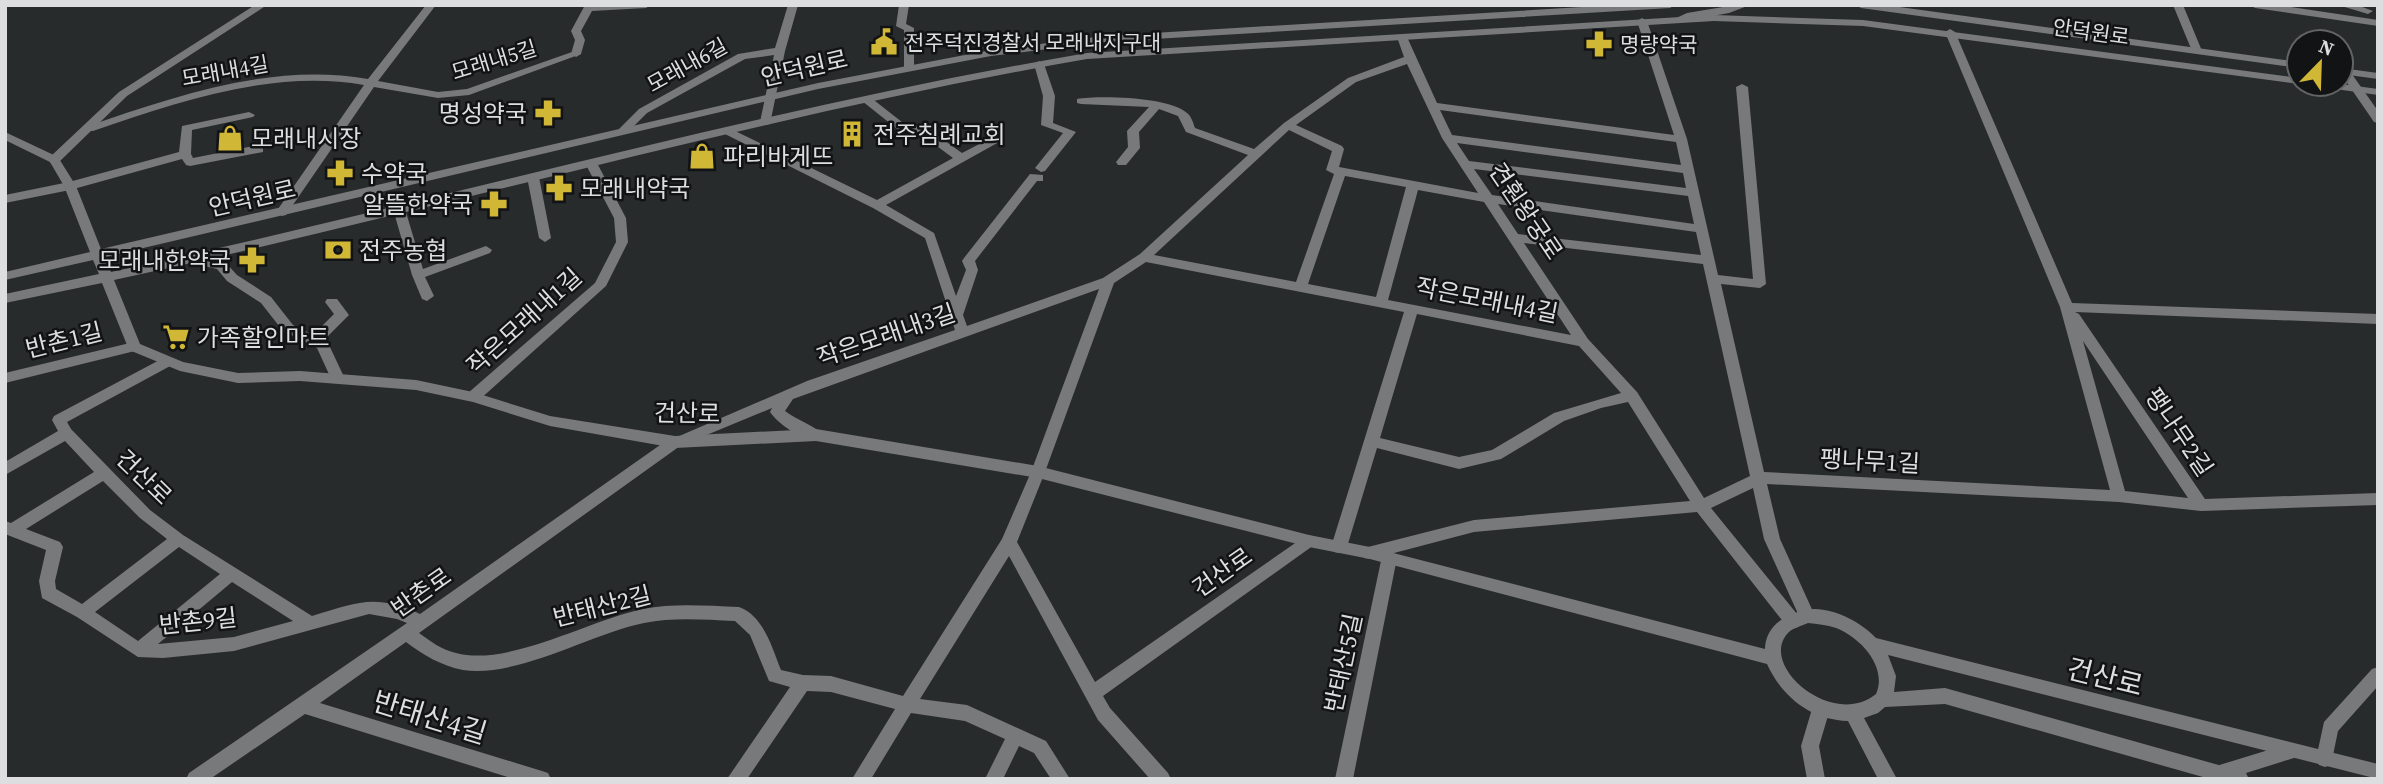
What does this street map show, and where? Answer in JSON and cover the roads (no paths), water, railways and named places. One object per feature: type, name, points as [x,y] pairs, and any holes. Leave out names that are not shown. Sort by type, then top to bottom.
[{"type":"street","name":"모래내4길","points":[[54,160],[123,94],[262,5]]},
{"type":"street","points":[[282,212],[372,82],[431,5]]},
{"type":"street","points":[[589,7],[646,5]]},
{"type":"street","points":[[766,122],[780,51],[793,5]]},
{"type":"street","points":[[904,5],[901,26],[909,28],[909,68]]},
{"type":"street","name":"안덕원로","points":[[5,276],[771,97],[991,53],[1104,39],[1670,5]]},
{"type":"street","points":[[1679,19],[1692,14],[1733,11],[1745,5]]},
{"type":"street","name":"안덕원로","points":[[1861,5],[2285,63]]},
{"type":"street","points":[[2178,5],[2197,51]]},
{"type":"street","points":[[2255,5],[2378,23]]},
{"type":"street","points":[[2343,5],[2368,11]]},
{"type":"street","name":"모래내5길","points":[[372,82],[438,95],[469,92],[576,54],[580,40],[576,31],[589,7]]},
{"type":"street","name":"안덕원로","points":[[5,299],[191,259],[866,99],[1087,56],[1679,19],[1820,20],[1950,32],[2285,79]]},
{"type":"street","points":[[1642,21],[1681,139],[1772,539],[1799,617],[1781,626],[1774,635],[1772,658],[1778,673],[1789,688],[1821,709],[1853,714],[1870,710],[1882,700],[1945,696],[2218,776],[2240,779]]},
{"type":"street","name":"팽나무2길","points":[[1950,32],[2067,307],[2119,496]]},
{"type":"street","name":"견훤왕궁로","points":[[1402,37],[1448,138],[1583,342],[1632,397],[1701,506],[1799,617]]},
{"type":"street","name":"모래내6길","points":[[622,132],[643,111],[742,56],[780,51]]},
{"type":"street","name":"작은모래내3길","points":[[678,441],[812,385],[1108,281],[1144,257],[1288,125],[1352,80],[1410,59]]},
{"type":"street","points":[[956,316],[972,270],[968,261],[1070,132],[1047,125],[1049,96],[1039,64]]},
{"type":"street","points":[[2355,73],[2378,76]]},
{"type":"street","name":"모래내4길","points":[[89,129],[187,96],[234,86],[337,77],[372,82]]},
{"type":"street","points":[[1713,279],[1760,284],[1742,88]]},
{"type":"street","points":[[2356,89],[2378,92]]},
{"type":"street","points":[[2356,89],[2378,120]]},
{"type":"street","name":"안덕원로","points":[[866,99],[905,130],[920,128],[961,158]]},
{"type":"street","points":[[1081,101],[1156,106],[1180,113],[1186,118],[1189,130],[1256,154]]},
{"type":"street","points":[[1122,162],[1134,148],[1133,131],[1156,106]]},
{"type":"street","points":[[1433,106],[1681,139]]},
{"type":"street","points":[[249,116],[186,128],[185,154],[190,162],[259,149]]},
{"type":"street","points":[[1288,125],[1338,149],[1332,170],[1490,199],[1702,229]]},
{"type":"street","points":[[727,131],[877,205],[930,236],[961,332]]},
{"type":"street","points":[[5,135],[54,160],[70,186],[134,347]]},
{"type":"street","points":[[1448,138],[1688,170]]},
{"type":"street","points":[[877,205],[995,140]]},
{"type":"street","points":[[5,200],[70,186],[185,154]]},
{"type":"street","name":"작은모래내1길","points":[[473,397],[600,286],[622,242],[620,218],[591,163]]},
{"type":"street","points":[[1465,164],[1694,193]]},
{"type":"street","points":[[1300,287],[1341,171]]},
{"type":"street","points":[[533,177],[545,238]]},
{"type":"street","name":"작은모래내4길","points":[[1381,302],[1413,184]]},
{"type":"street","points":[[399,209],[418,275],[427,296]]},
{"type":"street","points":[[1514,237],[1709,260]]},
{"type":"street","points":[[418,275],[486,250]]},
{"type":"street","name":"작은모래내4길","points":[[1144,257],[1583,342]]},
{"type":"street","points":[[191,259],[221,266],[232,278],[267,300],[288,328],[322,345],[338,379]]},
{"type":"street","points":[[860,779],[1009,542],[1038,472],[1108,281]]},
{"type":"street","points":[[315,341],[342,314],[332,302]]},
{"type":"street","points":[[2067,307],[2378,319]]},
{"type":"street","name":"팽나무2길","points":[[2067,307],[2201,505],[2378,499]]},
{"type":"street","points":[[1339,547],[1412,308]]},
{"type":"street","name":"건산로","points":[[134,347],[167,361],[238,378],[300,376],[416,384],[473,397],[550,421],[678,441],[816,435],[1038,472],[1309,541],[1370,553],[1772,658]]},
{"type":"street","name":"반촌1길","points":[[5,378],[134,347]]},
{"type":"street","points":[[5,469],[66,433],[59,420],[167,361]]},
{"type":"street","points":[[812,385],[786,398],[777,412],[792,424],[816,435]]},
{"type":"street","points":[[1371,441],[1459,463],[1473,461],[1496,455],[1559,417],[1600,403],[1632,397]]},
{"type":"street","name":"건산로","points":[[66,433],[145,514],[178,539],[310,623]]},
{"type":"street","name":"반촌로","points":[[195,779],[303,706],[678,441]]},
{"type":"street","points":[[9,528],[104,473]]},
{"type":"street","name":"건산로","points":[[1370,553],[1474,526],[1701,506],[1759,478]]},
{"type":"street","name":"팽나무1길","points":[[1759,478],[2119,496],[2201,505]]},
{"type":"street","name":"반촌9길","points":[[9,528],[54,547],[47,581],[48,593],[83,612],[138,650],[163,651],[234,644],[369,607],[399,612],[421,622]]},
{"type":"street","points":[[83,612],[178,539]]},
{"type":"street","name":"건산로","points":[[1092,694],[1309,541]]},
{"type":"street","points":[[1009,542],[1104,714],[1162,779]]},
{"type":"street","name":"반태산5길","points":[[1344,779],[1389,558]]},
{"type":"street","points":[[138,650],[232,573]]},
{"type":"street","name":"반태산2길","points":[[406,633],[430,652],[471,663],[510,658],[646,615],[704,612],[739,614],[756,631],[775,676],[803,683],[831,684],[907,705],[967,713],[1040,747],[1061,779]]},
{"type":"street","name":"건산로","points":[[1799,617],[1840,622],[1858,631],[1873,644],[1888,675],[1888,688],[1882,700]]},
{"type":"street","name":"건산로","points":[[1873,644],[2378,772]]},
{"type":"street","points":[[2325,759],[2330,728],[2378,674]]},
{"type":"street","points":[[736,779],[803,683]]},
{"type":"street","name":"반태산4길","points":[[303,706],[542,779]]},
{"type":"street","points":[[1816,779],[1810,746],[1821,709]]},
{"type":"street","points":[[1853,714],[1888,779]]},
{"type":"street","points":[[994,779],[1015,737]]},
{"type":"street","points":[[2218,776],[2291,751]]},
{"type":"place","name":"전주덕진경찰서 모래내지구대","points":[[884,42]]},
{"type":"place","name":"명량약국","points":[[1599,44]]},
{"type":"place","name":"명성약국","points":[[548,113]]},
{"type":"place","name":"전주침례교회","points":[[852,134]]},
{"type":"place","name":"모래내시장","points":[[230,138]]},
{"type":"place","name":"파리바게뜨","points":[[702,156]]},
{"type":"place","name":"수약국","points":[[340,173]]},
{"type":"place","name":"모래내약국","points":[[559,188]]},
{"type":"place","name":"알뜰한약국","points":[[494,204]]},
{"type":"place","name":"전주농협","points":[[338,250]]},
{"type":"place","name":"모래내한약국","points":[[252,260]]},
{"type":"place","name":"가족할인마트","points":[[176,337]]}]
